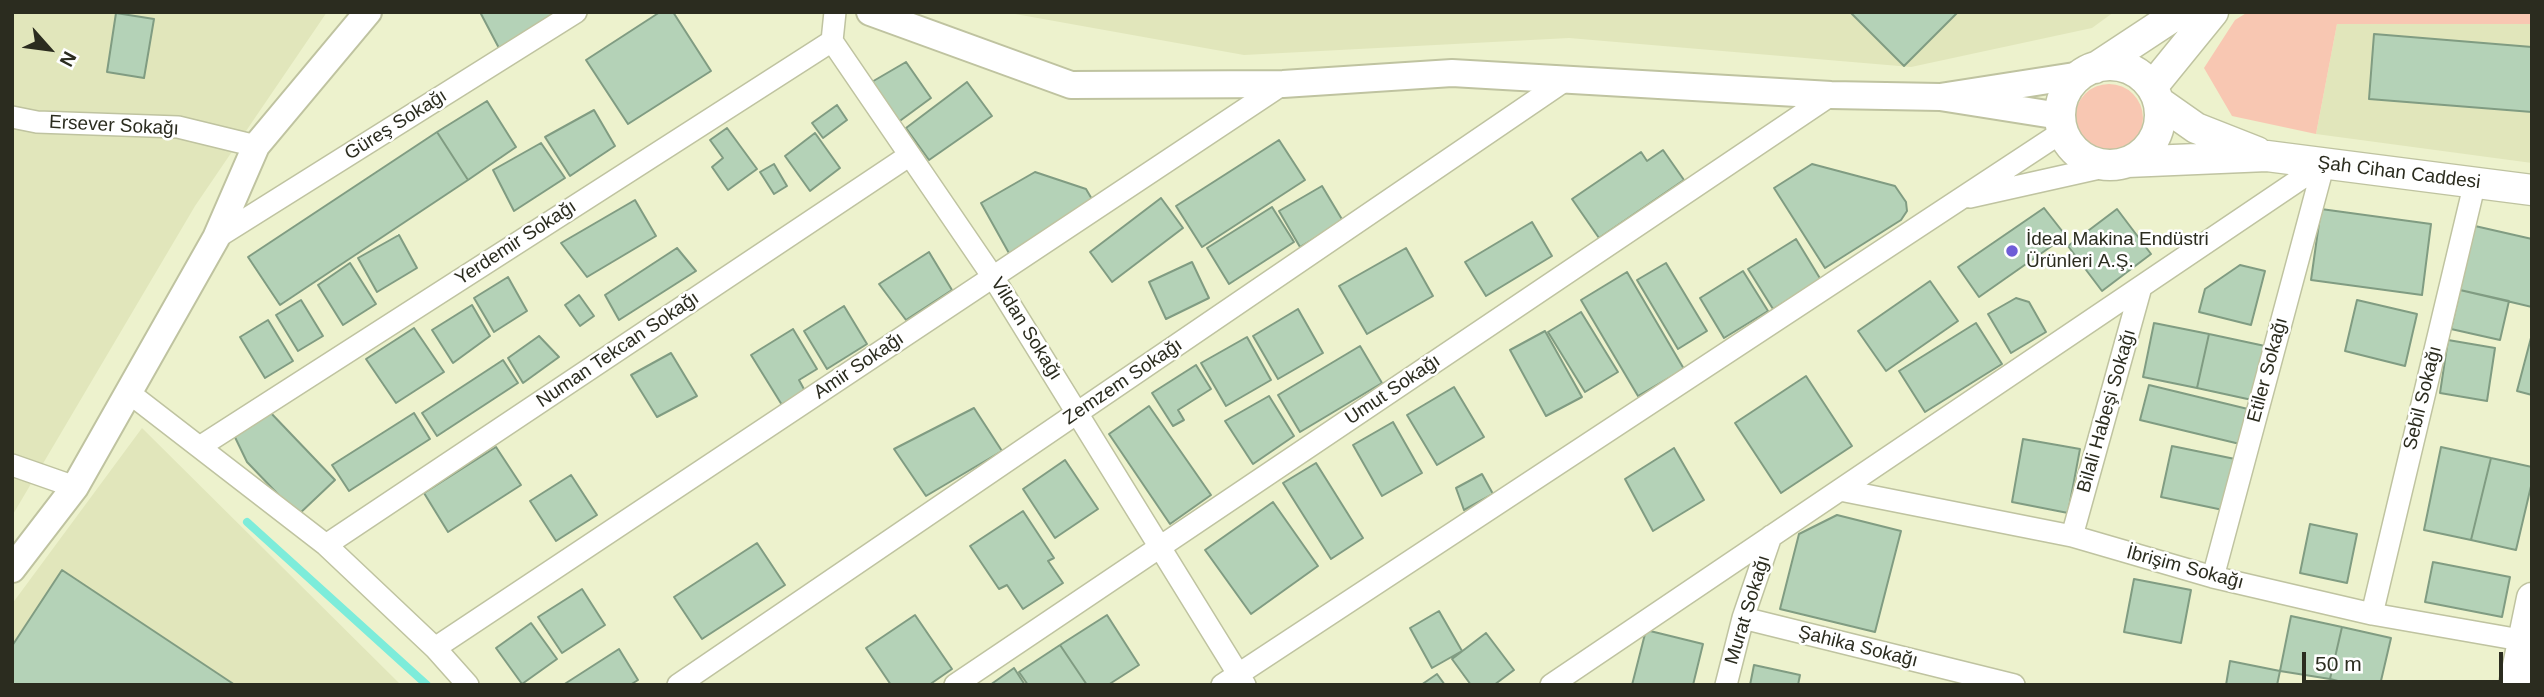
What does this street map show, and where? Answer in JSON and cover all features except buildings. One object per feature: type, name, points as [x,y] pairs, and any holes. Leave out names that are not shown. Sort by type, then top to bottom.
[{"type":"main road","points":[[2180,12],[2069,86],[2062,100],[2061,124],[2070,146],[2082,157],[2097,164],[2267,156]]},
{"type":"main road","points":[[2120,164],[2140,155],[2154,138],[2160,117],[2155,95],[2213,12]]},
{"type":"main road","points":[[2088,71],[2111,65],[2126,68],[2196,128],[2267,156]]},
{"type":"main road","name":"Şah Cihan Caddesi","points":[[2267,156],[2532,190]]},
{"type":"main road","points":[[2514,685],[2527,641],[2532,598]]},
{"type":"street","points":[[12,569],[75,487],[216,238],[256,146],[368,12]]},
{"type":"street","name":"Güreş Sokağı","points":[[216,238],[576,12]]},
{"type":"street","points":[[832,41],[835,12]]},
{"type":"street","points":[[870,12],[1072,85],[1283,84],[1452,73],[1831,96],[1940,97],[2088,71]]},
{"type":"street","name":"Vildan Sokağı","points":[[832,41],[993,277],[1160,547],[1236,681]]},
{"type":"street","name":"Yerdemir Sokağı","points":[[201,446],[832,41]]},
{"type":"street","name":"Zemzem Sokağı","points":[[678,685],[1567,79]]},
{"type":"street","name":"Amir Sokağı","points":[[435,648],[1283,84]]},
{"type":"street","name":"Umut Sokağı","points":[[955,685],[1831,96]]},
{"type":"street","points":[[1940,97],[2061,124]]},
{"type":"street","name":"Ersever Sokağı","points":[[12,117],[37,122],[178,127],[256,146]]},
{"type":"street","points":[[1236,681],[1954,201],[2061,124]]},
{"type":"street","name":"Numan Tekcan Sokağı","points":[[326,545],[909,155]]},
{"type":"street","points":[[1551,685],[2324,163]]},
{"type":"street","name":"Etiler Sokağı","points":[[2213,578],[2324,163]]},
{"type":"street","points":[[1954,201],[2120,164]]},
{"type":"street","name":"Sebil Sokağı","points":[[2372,614],[2475,182]]},
{"type":"street","name":"Bilali Habeşi Sokağı","points":[[2072,536],[2141,287]]},
{"type":"street","points":[[128,392],[326,545],[435,648],[468,685]]},
{"type":"street","points":[[12,466],[75,487]]},
{"type":"street","name":"İbrişim Sokağı","points":[[1840,490],[2072,536],[2213,578],[2372,614],[2527,641]]},
{"type":"street","name":"Murat Sokağı","points":[[1726,685],[1743,618],[1771,536]]},
{"type":"street","name":"Şahika Sokağı","points":[[1743,618],[2014,685]]},
{"type":"shaded area","points":[[12,12],[327,12],[195,206],[12,516]]},
{"type":"shaded area","points":[[1004,12],[2114,12],[2092,28],[1911,67],[1569,38],[1244,55]]},
{"type":"shaded area","points":[[2248,12],[2532,12],[2532,24],[2337,24],[2316,134],[2232,116],[2204,68],[2235,20]]},
{"type":"shaded area","points":[[2337,24],[2532,24],[2532,163],[2316,134]]},
{"type":"shaded area","points":[[2102,84],[2116,84],[2128,89],[2138,99],[2143,118],[2138,137],[2128,147],[2116,152],[2102,152],[2090,147],[2080,137],[2075,125],[2075,111],[2080,99],[2090,89]]},
{"type":"shaded area","points":[[142,428],[401,685],[12,685],[12,604]]},
{"type":"waterway","points":[[247,522],[427,685]]},
{"type":"place","name":"İdeal Makina Endüstri Ürünleri A.Ş.","points":[[2012,251]]}]
